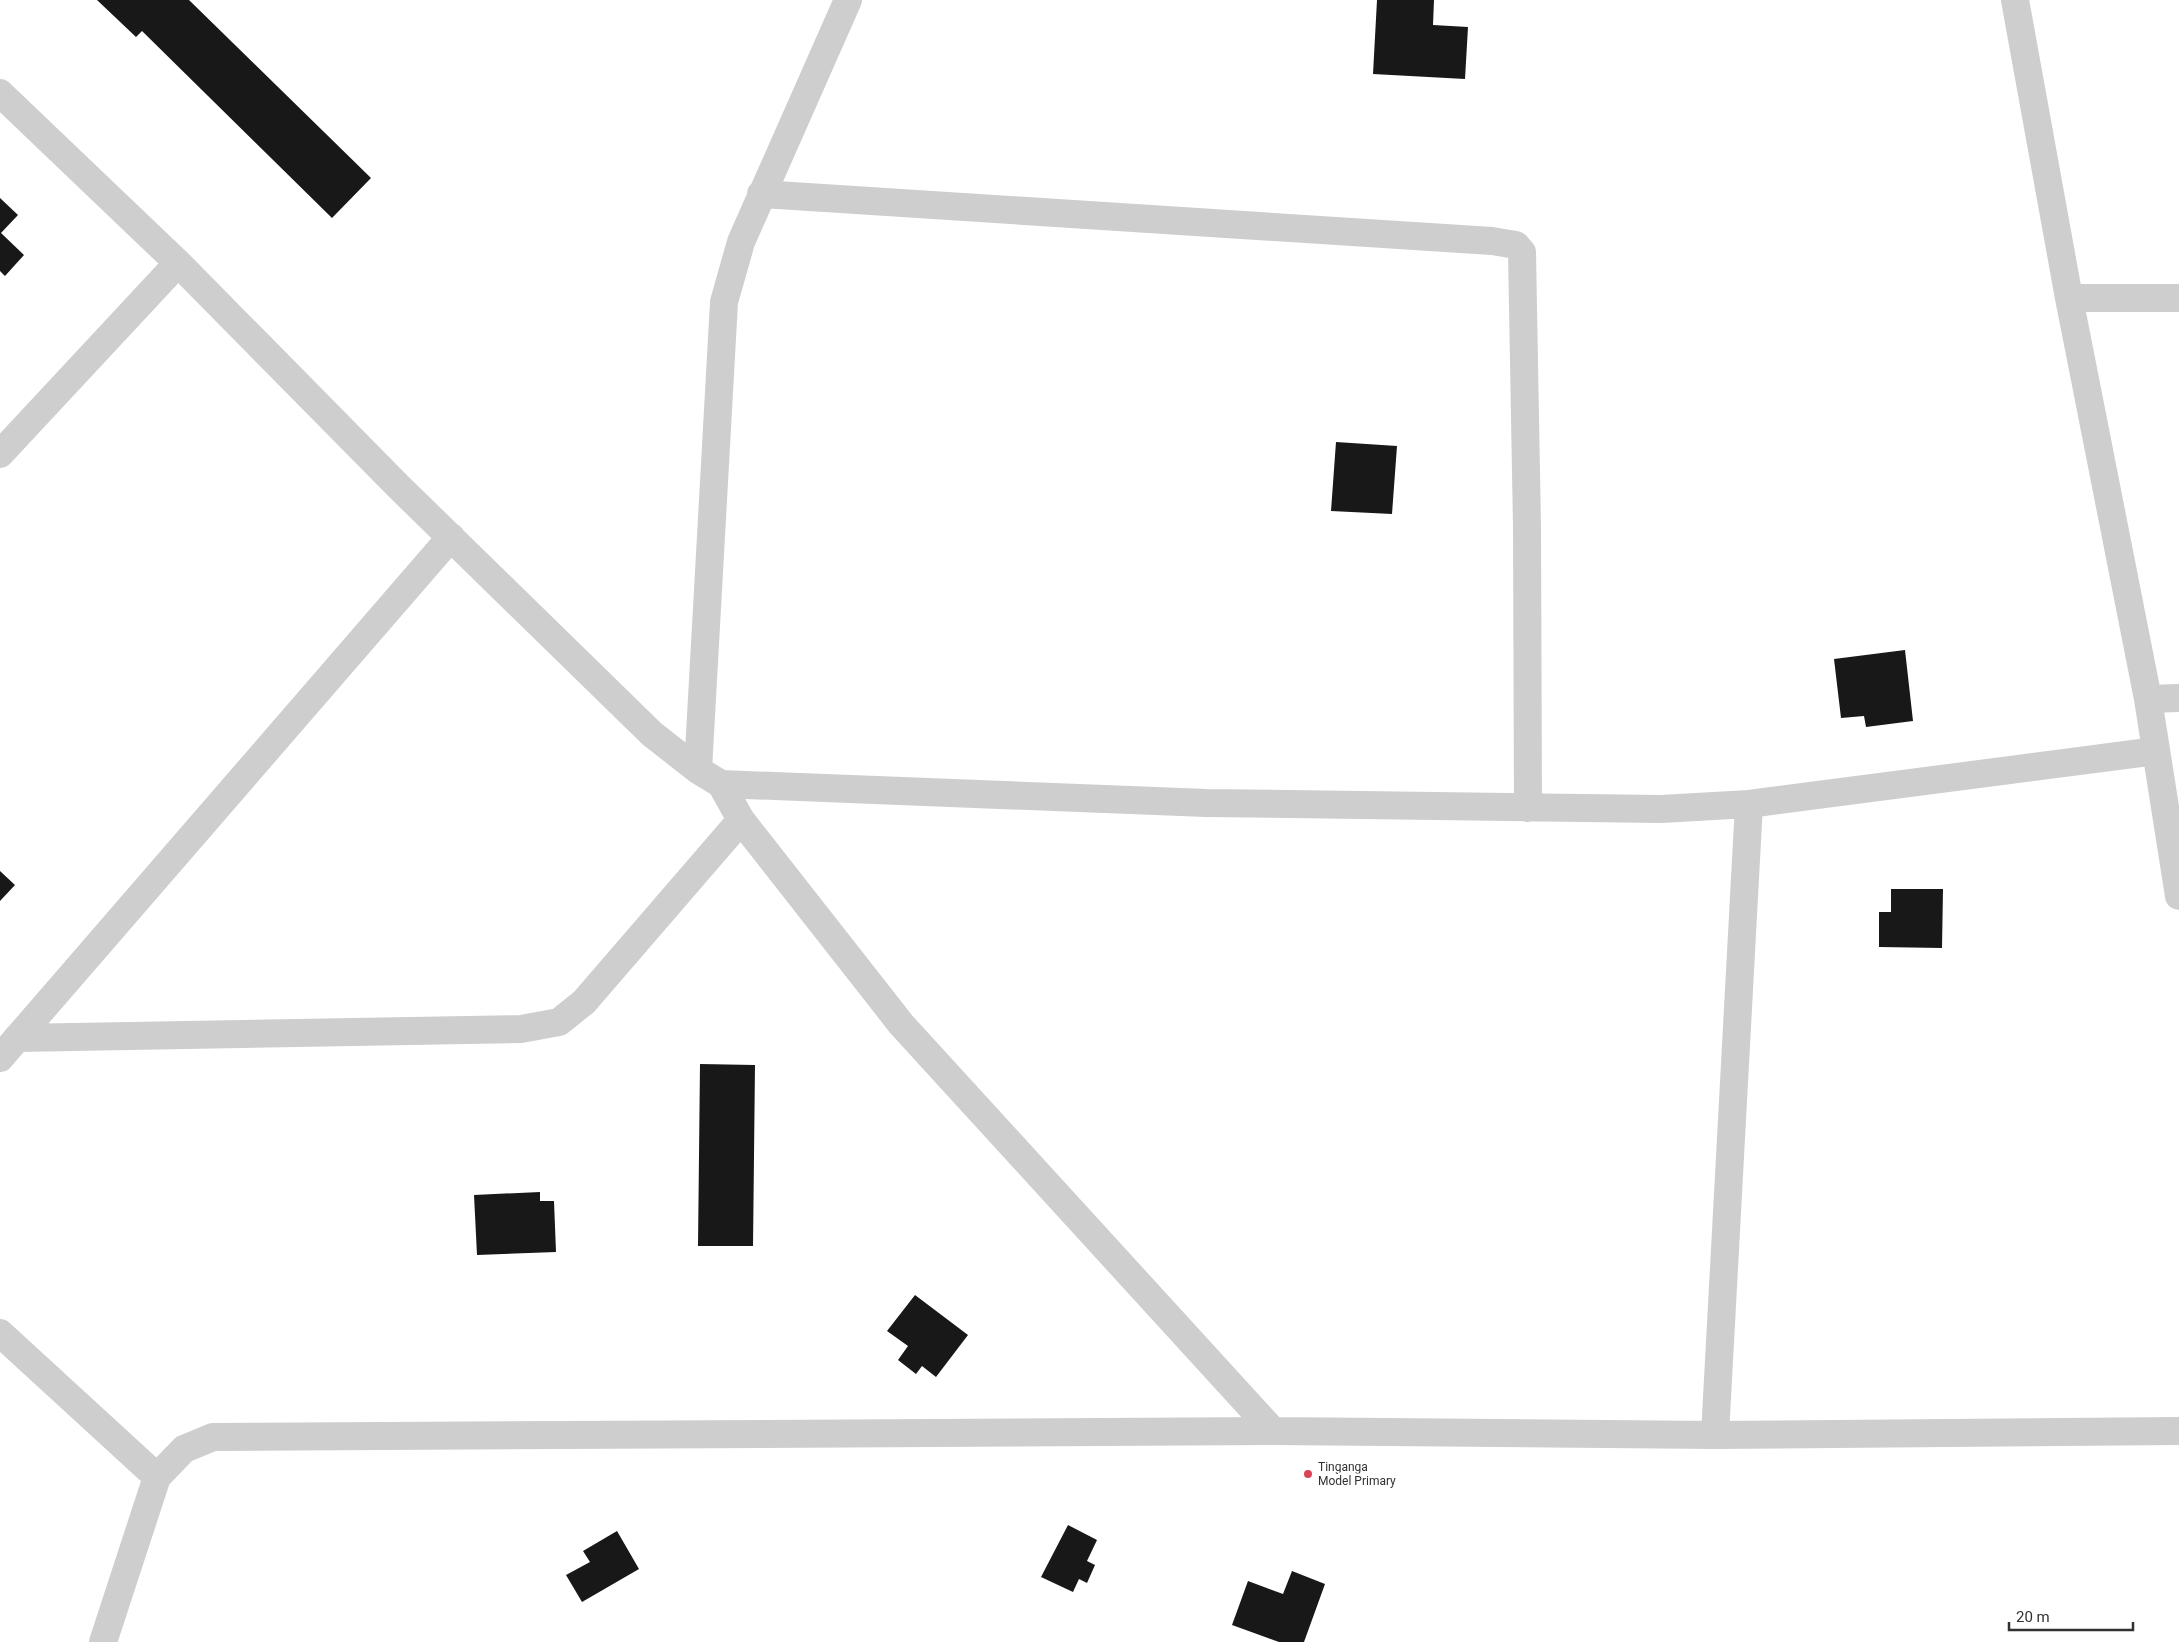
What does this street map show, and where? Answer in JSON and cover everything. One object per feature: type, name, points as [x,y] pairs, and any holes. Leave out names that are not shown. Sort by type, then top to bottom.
[{"type":"street","points":[[710,777],[724,302],[741,242],[848,0]]},
{"type":"street","points":[[2015,0],[2070,298],[2148,699],[2179,896]]},
{"type":"street","points":[[0,92],[178,262],[451,537],[652,734],[710,777],[741,820],[901,1024],[1273,1432]]},
{"type":"street","points":[[761,194],[1492,241],[1516,245],[1522,252],[1527,537],[1528,808]]},
{"type":"street","points":[[0,454],[178,262]]},
{"type":"street","points":[[2070,298],[2179,298]]},
{"type":"street","points":[[9,1048],[451,537]]},
{"type":"street","points":[[2148,699],[2179,698]]},
{"type":"street","points":[[710,777],[1206,803],[1661,809],[1749,804],[2156,751]]},
{"type":"street","points":[[1715,1435],[1749,804]]},
{"type":"street","points":[[9,1048],[521,1029],[559,1022],[584,1002],[741,820]]},
{"type":"street","points":[[0,1333],[157,1477]]},
{"type":"street","points":[[103,1642],[157,1477],[184,1449],[213,1436],[1273,1432],[1715,1435],[2179,1431]]},
{"type":"building","points":[[97,0],[189,0],[371,178],[332,218],[142,31],[136,37]]},
{"type":"building","points":[[1377,0],[1434,0],[1433,25],[1468,27],[1465,79],[1373,74]]},
{"type":"building","points":[[0,198],[18,215],[1,233],[24,255],[5,276],[0,271]]},
{"type":"building","points":[[1336,442],[1397,446],[1392,514],[1331,511]]},
{"type":"building","points":[[1905,650],[1913,721],[1866,727],[1864,716],[1841,718],[1834,659]]},
{"type":"building","points":[[0,871],[15,885],[0,901]]},
{"type":"building","points":[[1891,889],[1943,889],[1942,948],[1879,947],[1879,912],[1891,912]]},
{"type":"building","points":[[700,1064],[755,1065],[753,1246],[698,1246]]},
{"type":"building","points":[[540,1192],[540,1201],[554,1201],[556,1252],[477,1255],[474,1195]]},
{"type":"building","points":[[915,1295],[968,1335],[936,1377],[922,1366],[916,1374],[898,1360],[908,1346],[887,1331]]},
{"type":"building","points":[[1068,1525],[1097,1540],[1087,1561],[1095,1565],[1087,1583],[1079,1579],[1073,1592],[1041,1577]]},
{"type":"building","points":[[617,1531],[639,1569],[582,1602],[566,1575],[590,1562],[583,1551]]},
{"type":"building","points":[[1292,1571],[1325,1584],[1304,1642],[1279,1642],[1232,1625],[1248,1581],[1283,1594]]},
{"type":"place","name":"Tinganga Model Primary","points":[[1308,1474]]}]
